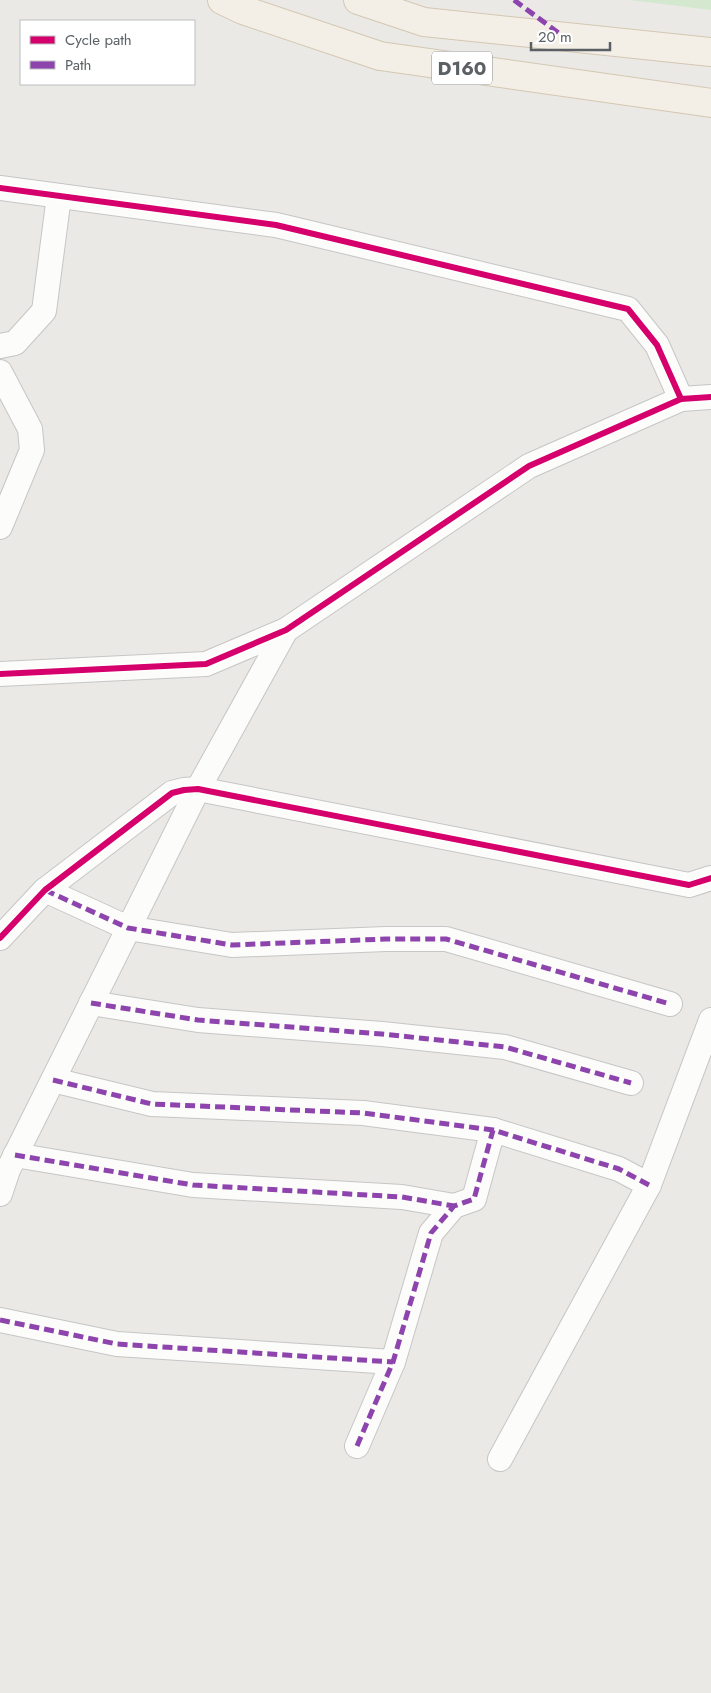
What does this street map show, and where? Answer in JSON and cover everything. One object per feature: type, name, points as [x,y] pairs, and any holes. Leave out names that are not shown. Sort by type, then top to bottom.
[{"type":"main road","name":"D160","points":[[222,0],[243,10],[380,56],[711,103]]},
{"type":"main road","name":"D160","points":[[358,0],[424,22],[711,52]]},
{"type":"street","points":[[0,188],[276,225],[628,309],[657,345],[681,399]]},
{"type":"street","points":[[0,346],[15,343],[44,311],[59,196]]},
{"type":"street","points":[[0,372],[30,429],[32,450],[0,527]]},
{"type":"street","points":[[0,674],[206,664],[286,630],[529,466],[681,399],[711,397]]},
{"type":"street","points":[[0,1194],[15,1155],[198,789],[286,630]]},
{"type":"street","points":[[0,938],[45,890],[172,793],[184,790],[198,789],[689,885],[711,878]]},
{"type":"street","points":[[45,890],[128,928],[232,945],[386,939],[446,939],[670,1004]]},
{"type":"street","points":[[91,1003],[198,1020],[382,1034],[505,1047],[631,1083]]},
{"type":"street","points":[[500,1459],[649,1185],[711,1020]]},
{"type":"street","points":[[52,1080],[152,1104],[363,1113],[493,1130],[619,1169],[649,1185]]},
{"type":"street","points":[[15,1155],[193,1185],[402,1197],[454,1206],[474,1199],[493,1130]]},
{"type":"street","points":[[358,1446],[393,1362],[431,1233],[454,1206]]},
{"type":"street","points":[[0,1320],[117,1344],[393,1362]]},
{"type":"green space","points":[[630,0],[711,0],[711,10]]},
{"type":"marked path","points":[[514,0],[564,37]]},
{"type":"marked path","points":[[45,890],[128,928],[232,945],[386,939],[446,939],[670,1004]]},
{"type":"marked path","points":[[91,1003],[198,1020],[382,1034],[505,1047],[631,1083]]},
{"type":"marked path","points":[[53,1080],[152,1104],[363,1113],[493,1130],[619,1169],[649,1185]]},
{"type":"marked path","points":[[357,1446],[393,1362],[431,1233],[454,1206],[474,1199],[493,1130]]},
{"type":"marked path","points":[[15,1155],[193,1185],[402,1197],[454,1206]]},
{"type":"marked path","points":[[0,1320],[117,1344],[393,1362]]},
{"type":"cycle path","points":[[0,188],[276,225],[628,309],[657,345],[681,399]]},
{"type":"cycle path","points":[[0,674],[206,664],[286,630],[529,466],[681,399],[711,397]]},
{"type":"cycle path","points":[[0,938],[45,890],[172,793],[184,790],[198,789],[689,885],[711,878]]}]
